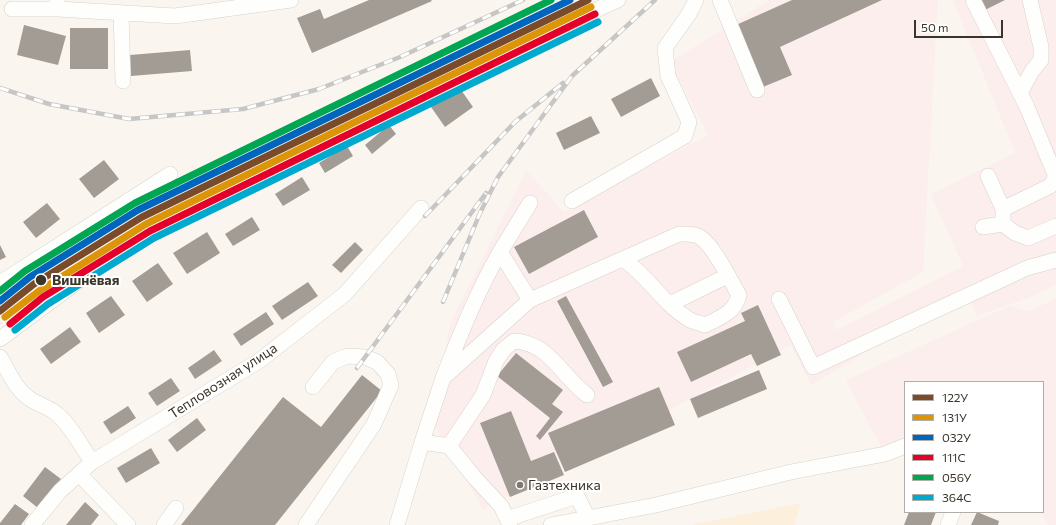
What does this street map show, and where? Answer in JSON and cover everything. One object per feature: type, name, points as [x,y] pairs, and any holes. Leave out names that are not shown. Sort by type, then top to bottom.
[{"type":"street","points":[[12,9],[57,5],[121,13],[175,16],[291,0]]},
{"type":"street","points":[[0,339],[88,274],[162,227],[502,53],[618,0]]},
{"type":"street","points":[[572,201],[685,136],[689,122],[668,76],[665,48],[690,14],[696,0]]},
{"type":"street","points":[[720,0],[758,90]]},
{"type":"street","points":[[974,0],[1028,107],[1056,176],[1050,186],[1003,217],[983,227]]},
{"type":"street","points":[[1020,93],[1032,71],[1041,60],[1041,46],[1032,1]]},
{"type":"street","points":[[121,13],[123,81]]},
{"type":"street","points":[[0,283],[170,174]]},
{"type":"street","points":[[988,176],[1003,217],[1015,233],[1028,238],[1056,226]]},
{"type":"street","points":[[397,525],[443,378],[469,313],[485,279],[530,203]]},
{"type":"street","name":"Тепловозная улица","points":[[32,525],[60,491],[92,462],[266,356],[345,294],[421,208]]},
{"type":"street","points":[[443,378],[530,300],[679,234],[690,234],[700,237],[708,244],[738,295],[737,303],[728,314],[705,325],[691,320],[670,304],[631,264],[623,259]]},
{"type":"street","points":[[500,252],[530,300]]},
{"type":"street","points":[[779,299],[813,367],[1027,268],[1056,260]]},
{"type":"street","points":[[670,304],[727,276]]},
{"type":"street","points":[[449,446],[483,395],[496,361],[504,349],[514,340],[526,341],[537,346],[556,362],[580,390],[587,395]]},
{"type":"street","points":[[306,525],[374,424],[391,385],[388,374],[377,362],[365,357],[347,356],[333,362],[314,387]]},
{"type":"street","points":[[0,357],[18,389],[31,400],[47,407],[57,414],[66,424],[92,462]]},
{"type":"street","points":[[422,442],[449,446],[475,478],[501,506],[509,522],[577,496],[588,518]]},
{"type":"street","points":[[551,525],[656,505],[791,472],[885,454],[904,446]]},
{"type":"street","points":[[79,474],[128,525]]},
{"type":"street","points":[[164,525],[176,508]]},
{"type":"street","points":[[948,525],[953,513]]},
{"type":"shaded area","points":[[769,0],[938,0],[923,272],[833,322],[837,330],[963,266],[931,194],[1015,153],[953,0],[1056,0],[1056,285],[1031,297],[977,316],[969,298],[894,335],[811,386],[791,345],[483,510],[431,418],[451,321],[526,170],[564,212],[708,135],[670,62]]},
{"type":"shaded area","points":[[1056,299],[1056,525],[1048,525],[1042,513],[1044,513],[1044,381],[904,381],[904,438],[881,447],[846,380],[1009,306],[1028,311]]},
{"type":"shaded area","points":[[801,503],[794,525],[691,525]]},
{"type":"building","points":[[369,0],[432,1],[312,53],[297,18],[320,9],[324,19]]},
{"type":"building","points":[[792,0],[882,0],[780,47],[792,75],[763,87],[736,25]]},
{"type":"building","points":[[980,0],[1005,0],[985,10]]},
{"type":"building","points":[[24,25],[66,36],[58,65],[17,55]]},
{"type":"building","points":[[70,28],[108,28],[108,69],[70,69]]},
{"type":"building","points":[[190,50],[192,71],[131,76],[130,55]]},
{"type":"building","points":[[651,78],[660,96],[621,117],[611,99]]},
{"type":"building","points":[[459,87],[473,107],[445,127],[431,107]]},
{"type":"building","points":[[591,116],[600,133],[564,150],[556,133]]},
{"type":"building","points":[[389,125],[396,134],[372,154],[365,145]]},
{"type":"building","points":[[347,146],[353,156],[325,173],[319,163]]},
{"type":"building","points":[[104,160],[119,179],[94,198],[79,179]]},
{"type":"building","points":[[302,177],[310,190],[283,206],[275,194]]},
{"type":"building","points":[[47,203],[60,219],[36,238],[23,222]]},
{"type":"building","points":[[584,210],[598,237],[529,274],[514,247]]},
{"type":"building","points":[[252,217],[260,230],[233,246],[225,234]]},
{"type":"building","points":[[207,232],[220,253],[187,274],[173,253]]},
{"type":"building","points":[[355,242],[363,250],[341,273],[332,265]]},
{"type":"building","points":[[0,245],[6,257],[0,260]]},
{"type":"building","points":[[158,263],[173,284],[147,302],[132,281]]},
{"type":"building","points":[[308,282],[318,296],[282,320],[272,306]]},
{"type":"building","points":[[111,296],[125,315],[99,333],[86,313]]},
{"type":"building","points":[[566,296],[613,382],[603,387],[557,301]]},
{"type":"building","points":[[758,305],[781,355],[757,366],[751,354],[691,382],[677,352],[745,321],[741,313]]},
{"type":"building","points":[[266,312],[274,324],[241,346],[233,334]]},
{"type":"building","points":[[70,327],[81,342],[51,364],[40,349]]},
{"type":"building","points":[[214,350],[222,361],[195,379],[188,368]]},
{"type":"building","points":[[516,353],[563,390],[552,404],[563,412],[540,440],[536,436],[550,418],[497,376]]},
{"type":"building","points":[[759,370],[767,389],[698,418],[690,399]]},
{"type":"building","points":[[362,375],[382,391],[275,525],[181,525],[283,397],[321,427]]},
{"type":"building","points":[[171,378],[180,391],[157,406],[148,393]]},
{"type":"building","points":[[659,387],[675,425],[565,472],[548,433]]},
{"type":"building","points":[[128,406],[136,418],[111,434],[103,422]]},
{"type":"building","points":[[511,411],[531,461],[554,452],[564,475],[510,497],[480,423]]},
{"type":"building","points":[[197,418],[206,430],[177,452],[168,440]]},
{"type":"building","points":[[151,448],[160,463],[126,483],[117,468]]},
{"type":"building","points":[[45,467],[61,479],[38,508],[23,496]]},
{"type":"building","points":[[85,502],[99,515],[91,525],[66,525]]},
{"type":"building","points":[[15,504],[29,514],[21,525],[0,525],[0,523]]},
{"type":"building","points":[[909,513],[936,513],[931,525],[904,525]]},
{"type":"building","points":[[977,513],[999,521],[998,525],[971,525]]},
{"type":"railway","points":[[0,88],[49,104],[129,119],[243,109],[319,89],[400,57],[523,0]]},
{"type":"railway","points":[[443,302],[480,213],[498,177],[572,76],[655,0]]},
{"type":"railway","points":[[425,216],[515,122],[563,83]]},
{"type":"railway","points":[[357,368],[486,193]]},
{"type":"transit line","name":"056У","points":[[0,291],[25,271],[135,203],[551,0]]},
{"type":"transit line","name":"032У","points":[[0,301],[30,277],[138,210],[570,0]]},
{"type":"transit line","name":"122У","points":[[0,311],[34,284],[142,217],[588,0]]},
{"type":"transit line","name":"131У","points":[[5,317],[39,291],[146,224],[591,7]]},
{"type":"transit line","name":"111С","points":[[10,324],[43,297],[150,231],[595,14]]},
{"type":"transit line","name":"364С","points":[[15,330],[48,304],[154,238],[598,22]]},
{"type":"place","name":"Вишнёвая","points":[[41,280]]},
{"type":"place","name":"Газтехника","points":[[520,485]]}]
